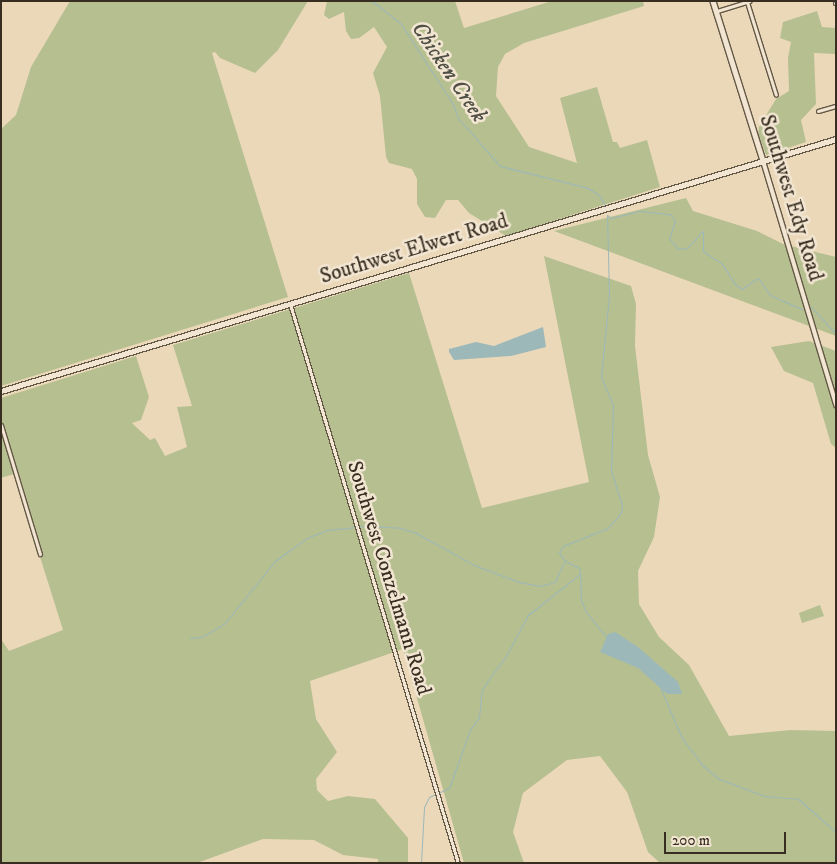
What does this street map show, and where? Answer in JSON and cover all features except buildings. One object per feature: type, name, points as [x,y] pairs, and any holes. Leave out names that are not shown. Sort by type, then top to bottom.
[{"type":"main road","name":"Southwest Edy Road","points":[[713,1],[763,162]]},
{"type":"main road","name":"Southwest Elwert Road","points":[[1,391],[836,139]]},
{"type":"street","points":[[716,11],[748,2],[776,95]]},
{"type":"street","points":[[818,111],[836,106]]},
{"type":"street","name":"Southwest Edy Road","points":[[763,162],[836,405]]},
{"type":"street","name":"Southwest Conzelmann Road","points":[[290,303],[458,863]]},
{"type":"street","points":[[1,425],[40,554]]},
{"type":"green space","points":[[70,1],[308,1],[278,50],[255,73],[220,58],[215,52],[212,53],[288,297],[1,386],[1,129],[16,115],[31,67]]},
{"type":"green space","points":[[327,1],[455,1],[464,28],[552,1],[643,1],[644,6],[524,43],[505,54],[498,67],[496,96],[529,147],[577,163],[560,98],[597,87],[613,142],[617,142],[620,148],[647,140],[660,187],[506,236],[469,213],[458,200],[446,200],[435,218],[425,217],[417,204],[417,179],[412,169],[389,163],[386,157],[380,96],[373,73],[387,47],[374,27],[359,38],[351,39],[346,31],[344,12],[329,19],[324,15]]},
{"type":"green space","points":[[817,11],[822,27],[836,28],[836,54],[814,53],[816,104],[801,120],[806,142],[766,155],[758,133],[759,127],[776,99],[789,91],[788,58],[791,42],[780,38],[783,22]]},
{"type":"green space","points":[[686,198],[693,211],[757,231],[783,244],[836,257],[836,336],[554,231]]},
{"type":"green space","points":[[544,256],[631,286],[636,304],[635,346],[648,455],[660,497],[654,537],[638,571],[639,604],[659,637],[689,665],[729,736],[791,730],[836,731],[836,863],[660,863],[648,852],[627,792],[600,756],[567,760],[523,793],[513,832],[524,863],[464,863],[403,649],[310,681],[316,719],[337,752],[316,779],[317,790],[328,801],[348,796],[375,799],[408,838],[408,863],[378,863],[378,859],[343,855],[314,840],[263,839],[197,863],[1,863],[1,639],[9,651],[63,630],[14,474],[1,478],[1,398],[136,356],[149,397],[141,420],[132,423],[150,440],[155,438],[165,456],[187,447],[177,407],[192,406],[173,345],[409,273],[482,508],[589,482]]},
{"type":"green space","points":[[809,341],[836,351],[836,448],[831,444],[813,383],[784,371],[771,347]]},
{"type":"green space","points":[[820,605],[824,616],[802,623],[799,613]]},
{"type":"water","points":[[543,327],[546,347],[511,356],[454,360],[449,352],[449,349],[476,342],[494,346]]},
{"type":"water","points":[[615,632],[638,647],[678,682],[682,694],[667,694],[638,668],[600,652],[608,634]]},
{"type":"waterway","name":"Chicken Creek","points":[[372,1],[401,24],[453,104],[458,118],[500,166],[588,188],[600,196],[605,206]]},
{"type":"waterway","points":[[580,573],[579,568],[565,561],[559,552],[563,546],[608,528],[621,513],[622,505],[611,472],[613,405],[601,377],[609,295],[607,215],[611,218],[640,211],[670,214],[675,221],[669,238],[678,249],[687,248],[703,231],[703,251],[722,264],[735,284],[742,289],[758,278],[770,295],[802,309]]},
{"type":"waterway","name":"Chicken Creek","points":[[811,307],[836,334]]},
{"type":"waterway","points":[[190,638],[202,637],[225,623],[275,561],[307,538],[327,530],[366,526],[400,528],[416,533],[474,565],[519,582],[540,586],[555,582],[564,562]]},
{"type":"waterway","points":[[580,573],[581,600],[586,612],[607,638]]},
{"type":"waterway","points":[[421,863],[424,807],[429,797],[449,788],[470,730],[479,717],[482,690],[506,656],[528,615],[580,574]]},
{"type":"waterway","points":[[660,687],[682,738],[702,765],[719,779],[765,796],[798,799],[836,832]]}]
